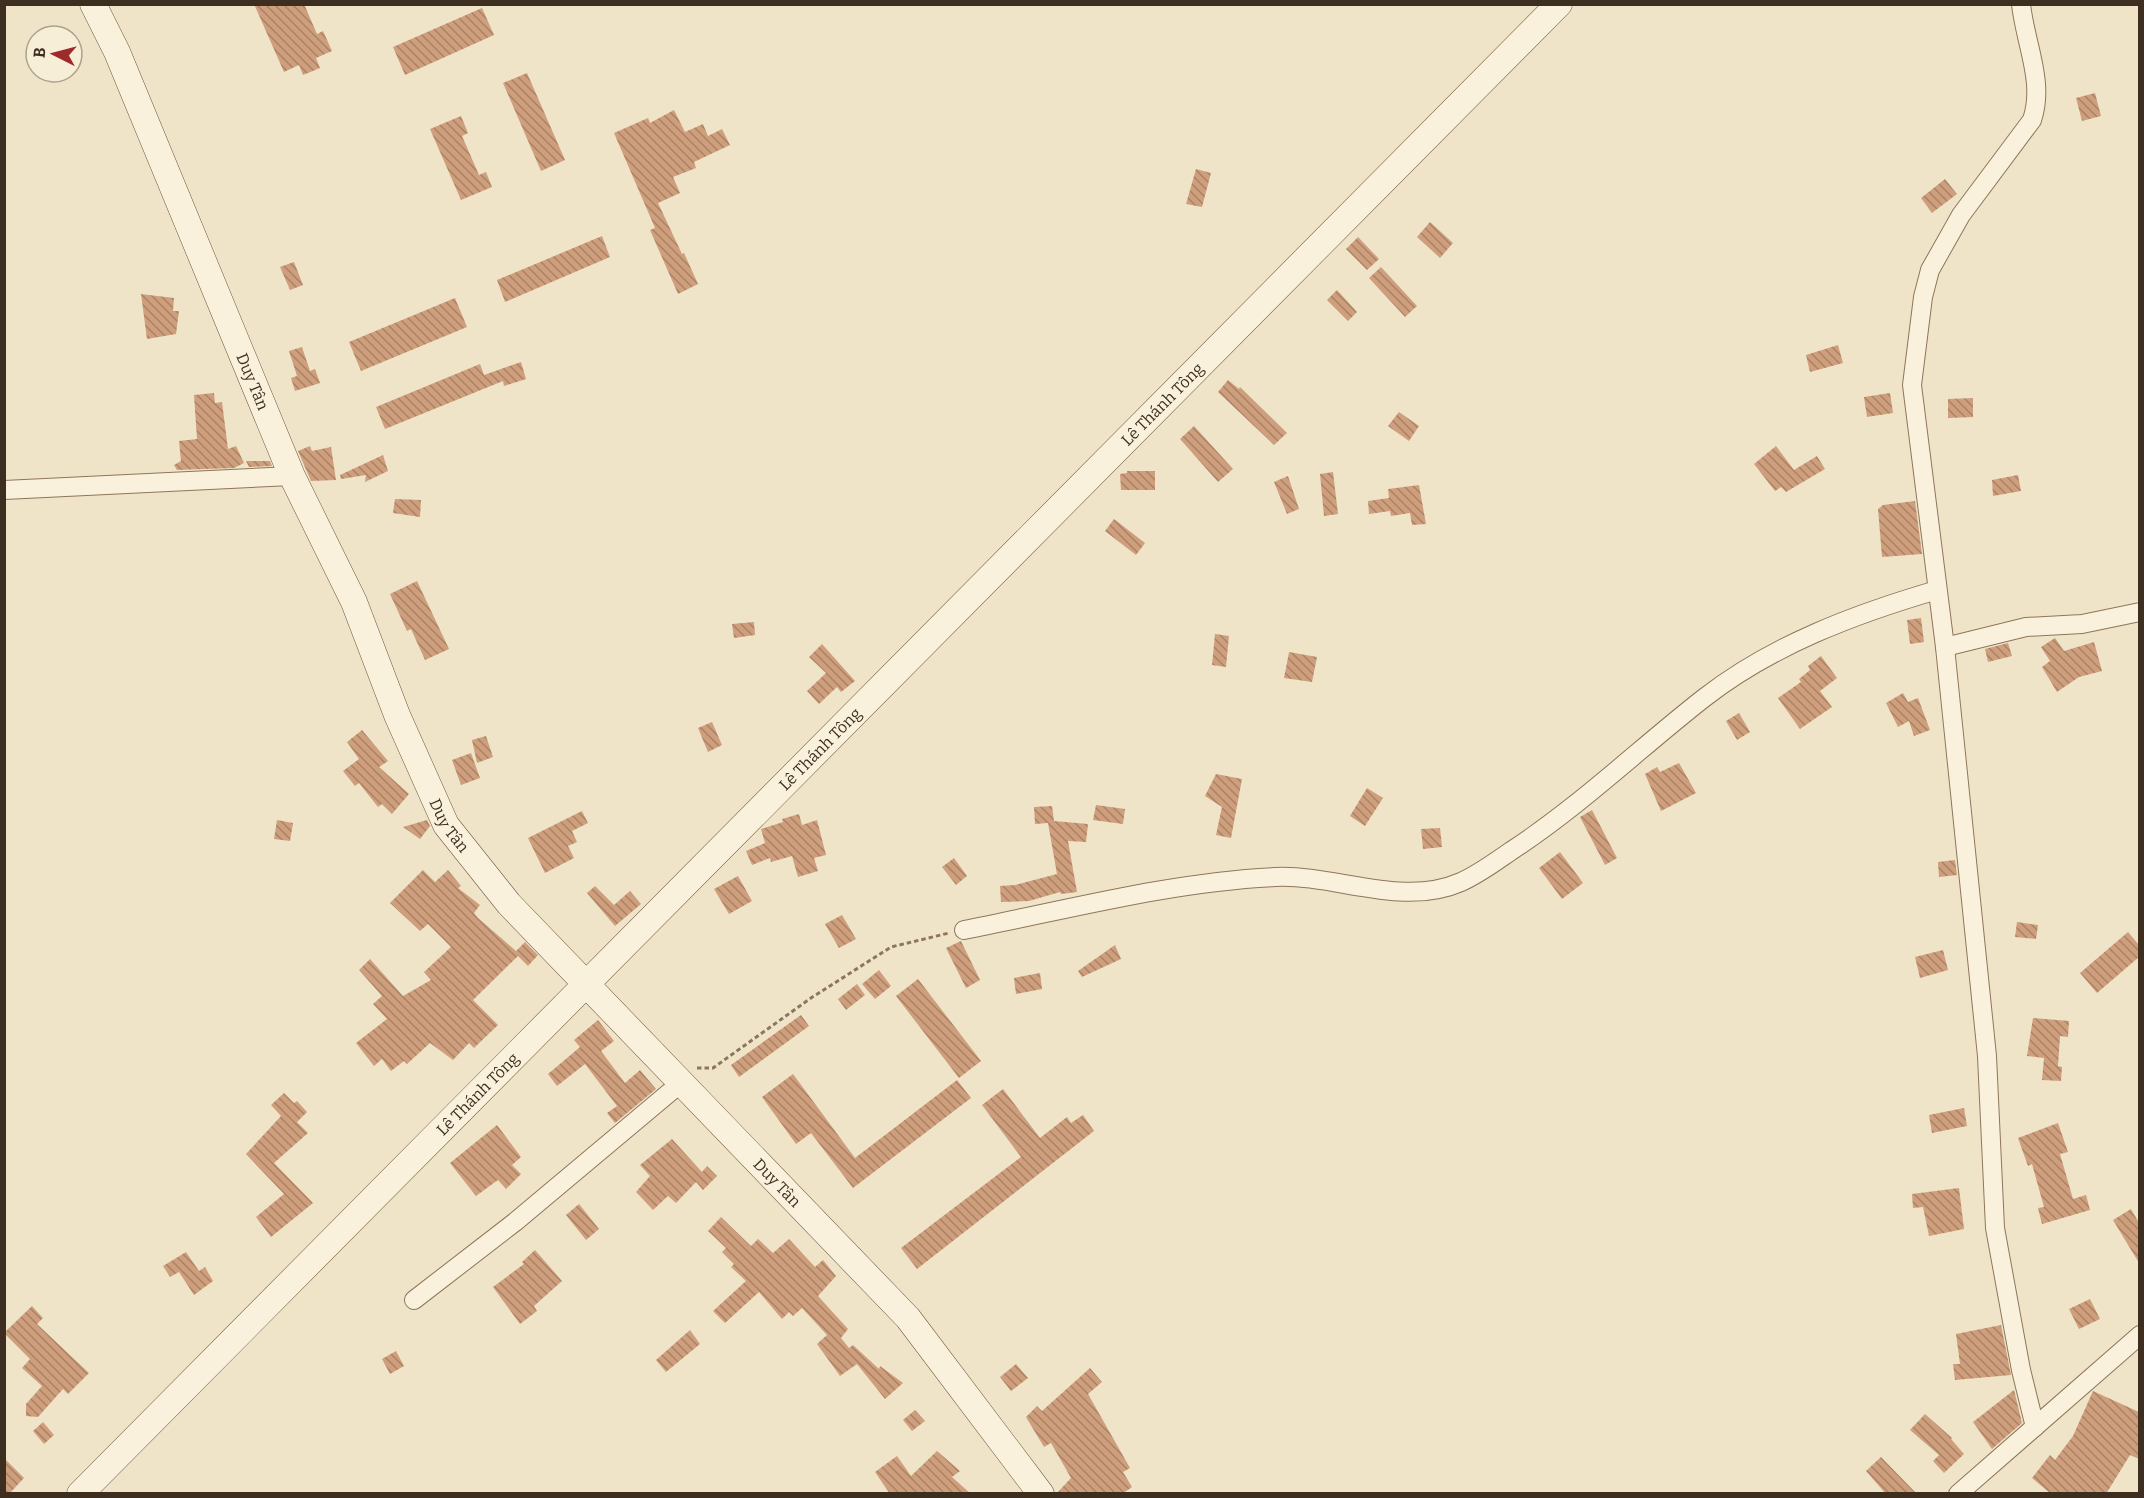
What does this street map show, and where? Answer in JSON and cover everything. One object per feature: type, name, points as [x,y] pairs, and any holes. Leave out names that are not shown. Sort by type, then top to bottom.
[{"type":"street","name":"Duy Tân","points":[[93,4],[117,52],[292,476],[354,602],[397,715],[446,825],[509,904],[908,1318],[1041,1494]]},
{"type":"street","name":"Lê Thánh Tông","points":[[80,1494],[1559,4]]},
{"type":"street","points":[[2021,4],[2037,91],[2034,113],[1961,216],[1930,270],[1923,297],[1912,401],[1945,647],[1987,1056],[1995,1227],[2021,1370],[2036,1427]]},
{"type":"street","points":[[4,490],[292,476]]},
{"type":"street","points":[[964,930],[1103,902],[1204,885],[1275,877],[1330,881],[1396,891],[1430,890],[1459,883],[1542,831],[1706,696],[1752,666],[1842,621],[1936,590]]},
{"type":"street","points":[[1945,647],[2026,627],[2091,623],[2139,612]]},
{"type":"street","points":[[414,1300],[515,1222],[675,1075]]},
{"type":"street","points":[[1958,1494],[2139,1335]]},
{"type":"path","points":[[675,1075],[713,1068],[811,998],[891,947],[964,930]]},
{"type":"building","points":[[254,4],[304,4],[317,34],[323,31],[332,51],[316,58],[320,68],[303,75],[299,65],[284,72]]},
{"type":"building","points":[[482,8],[494,35],[405,75],[393,47]]},
{"type":"building","points":[[527,73],[565,160],[541,171],[503,83]]},
{"type":"building","points":[[2095,93],[2101,116],[2082,121],[2076,98]]},
{"type":"building","points":[[674,110],[685,132],[703,124],[708,136],[722,129],[730,145],[694,162],[696,168],[673,177],[680,193],[658,203],[698,284],[678,294],[650,230],[655,228],[614,133],[648,118],[650,123]]},
{"type":"building","points":[[461,116],[468,133],[462,136],[479,175],[486,172],[492,187],[461,200],[430,129]]},
{"type":"building","points":[[1196,169],[1211,173],[1202,207],[1186,204]]},
{"type":"building","points":[[1945,179],[1957,194],[1932,213],[1921,198]]},
{"type":"building","points":[[1430,222],[1453,243],[1440,258],[1417,237]]},
{"type":"building","points":[[602,236],[610,257],[505,302],[497,280]]},
{"type":"building","points":[[1358,237],[1379,259],[1367,270],[1346,249]]},
{"type":"building","points":[[294,262],[303,285],[290,290],[280,267]]},
{"type":"building","points":[[1381,267],[1417,306],[1405,317],[1369,278]]},
{"type":"building","points":[[1337,290],[1357,312],[1348,321],[1327,300]]},
{"type":"building","points":[[141,294],[174,298],[173,311],[179,311],[176,334],[147,339]]},
{"type":"building","points":[[455,298],[467,327],[361,371],[349,342]]},
{"type":"building","points":[[1838,345],[1843,363],[1810,372],[1806,355]]},
{"type":"building","points":[[302,347],[310,371],[315,369],[320,383],[295,391],[291,378],[297,376],[289,351]]},
{"type":"building","points":[[521,362],[526,379],[504,386],[503,381],[385,429],[376,407],[480,364],[484,375]]},
{"type":"building","points":[[1228,380],[1239,389],[1240,387],[1287,433],[1274,445],[1218,392]]},
{"type":"building","points":[[214,393],[215,403],[222,402],[228,449],[236,446],[244,463],[234,468],[177,470],[174,465],[181,461],[179,441],[197,439],[194,395]]},
{"type":"building","points":[[1890,393],[1893,413],[1867,417],[1864,397]]},
{"type":"building","points":[[1973,398],[1973,417],[1948,418],[1948,399]]},
{"type":"building","points":[[1399,412],[1419,426],[1409,441],[1388,426]]},
{"type":"building","points":[[1194,426],[1233,469],[1218,482],[1180,439]]},
{"type":"building","points":[[310,446],[312,451],[331,447],[336,480],[311,481],[298,451]]},
{"type":"building","points":[[1776,446],[1794,470],[1817,456],[1825,469],[1786,492],[1781,487],[1775,491],[1754,464]]},
{"type":"building","points":[[383,455],[388,471],[365,482],[366,475],[341,479],[340,475]]},
{"type":"building","points":[[246,461],[270,461],[272,466],[249,467]]},
{"type":"building","points":[[1127,471],[1155,471],[1155,490],[1121,490],[1120,474],[1127,473]]},
{"type":"building","points":[[1333,472],[1338,514],[1324,516],[1320,474]]},
{"type":"building","points":[[2018,475],[2021,491],[1993,496],[1992,480]]},
{"type":"building","points":[[1288,476],[1299,509],[1287,514],[1274,482]]},
{"type":"building","points":[[1419,485],[1426,524],[1412,525],[1410,513],[1391,516],[1390,511],[1369,514],[1368,501],[1389,498],[1388,489]]},
{"type":"building","points":[[395,499],[421,500],[420,517],[393,513]]},
{"type":"building","points":[[1915,501],[1922,554],[1882,557],[1878,509],[1883,505]]},
{"type":"building","points":[[1114,519],[1145,543],[1136,555],[1105,531]]},
{"type":"building","points":[[417,581],[449,649],[425,660],[411,629],[407,631],[390,594]]},
{"type":"building","points":[[1921,618],[1924,642],[1910,644],[1907,620]]},
{"type":"building","points":[[754,622],[755,635],[734,638],[732,624]]},
{"type":"building","points":[[1215,634],[1229,636],[1226,667],[1212,665]]},
{"type":"building","points":[[2055,638],[2064,651],[2094,642],[2102,671],[2079,677],[2057,692],[2042,667],[2050,661],[2041,647]]},
{"type":"building","points":[[2008,643],[2012,656],[1988,662],[1985,649]]},
{"type":"building","points":[[822,644],[855,681],[841,692],[837,687],[819,704],[807,691],[826,673],[809,657]]},
{"type":"building","points":[[1289,652],[1317,657],[1312,682],[1284,678]]},
{"type":"building","points":[[1821,656],[1837,678],[1820,691],[1832,707],[1800,729],[1778,698],[1801,682],[1799,679],[1810,670],[1808,666]]},
{"type":"building","points":[[1903,693],[1908,702],[1918,698],[1930,730],[1914,736],[1909,721],[1898,727],[1886,703]]},
{"type":"building","points":[[1739,713],[1750,732],[1737,740],[1726,721]]},
{"type":"building","points":[[712,722],[722,745],[708,752],[698,728]]},
{"type":"building","points":[[362,730],[388,761],[379,767],[409,794],[392,814],[382,804],[378,807],[359,783],[355,786],[343,771],[359,759],[347,742]]},
{"type":"building","points":[[486,736],[493,757],[477,763],[472,740]]},
{"type":"building","points":[[471,753],[480,778],[461,785],[452,760]]},
{"type":"building","points":[[1679,763],[1696,793],[1661,811],[1645,774],[1657,767],[1660,772]]},
{"type":"building","points":[[1216,774],[1242,779],[1231,838],[1216,835],[1222,807],[1205,796]]},
{"type":"building","points":[[1367,788],[1383,798],[1365,826],[1350,816]]},
{"type":"building","points":[[1096,805],[1125,809],[1123,824],[1093,820]]},
{"type":"building","points":[[1052,806],[1054,821],[1088,824],[1086,842],[1068,841],[1077,892],[1061,894],[1060,892],[1029,901],[1001,902],[1000,886],[1015,885],[1057,874],[1048,823],[1035,824],[1034,807]]},
{"type":"building","points":[[1592,810],[1617,858],[1605,865],[1580,817]]},
{"type":"building","points":[[582,811],[588,823],[572,831],[577,842],[568,846],[574,858],[545,873],[528,838]]},
{"type":"building","points":[[799,814],[802,825],[817,820],[826,855],[814,858],[818,871],[798,877],[792,856],[771,862],[770,858],[752,865],[746,851],[765,843],[761,829]]},
{"type":"building","points":[[277,820],[293,823],[290,841],[274,839]]},
{"type":"building","points":[[427,820],[430,826],[420,839],[403,827]]},
{"type":"building","points":[[1440,828],[1442,847],[1423,849],[1421,829]]},
{"type":"building","points":[[1560,852],[1583,883],[1562,899],[1539,868]]},
{"type":"building","points":[[954,858],[967,876],[956,885],[942,867]]},
{"type":"building","points":[[1955,860],[1957,875],[1939,877],[1938,862]]},
{"type":"building","points":[[423,870],[435,882],[448,870],[461,886],[458,888],[480,905],[474,913],[478,918],[516,951],[525,942],[538,955],[528,966],[518,956],[473,1000],[498,1025],[474,1048],[469,1043],[453,1060],[430,1043],[407,1064],[404,1061],[391,1071],[382,1059],[374,1066],[356,1043],[387,1019],[373,1004],[382,996],[359,970],[370,959],[403,996],[431,980],[424,972],[451,947],[428,924],[420,931],[390,903]]},
{"type":"building","points":[[738,876],[752,901],[729,914],[714,889]]},
{"type":"building","points":[[595,886],[614,905],[630,891],[641,904],[615,926],[587,893]]},
{"type":"building","points":[[842,915],[856,939],[839,948],[825,924]]},
{"type":"building","points":[[2017,922],[2038,925],[2036,939],[2015,937]]},
{"type":"building","points":[[2128,932],[2139,945],[2139,957],[2097,993],[2080,973]]},
{"type":"building","points":[[961,941],[980,980],[966,988],[946,948]]},
{"type":"building","points":[[1115,945],[1121,959],[1082,977],[1078,971]]},
{"type":"building","points":[[1943,950],[1948,970],[1920,978],[1915,957]]},
{"type":"building","points":[[879,970],[891,986],[875,999],[862,984]]},
{"type":"building","points":[[1040,973],[1042,989],[1016,994],[1014,978]]},
{"type":"building","points":[[918,979],[981,1061],[959,1078],[896,996]]},
{"type":"building","points":[[857,984],[865,995],[846,1010],[838,999]]},
{"type":"building","points":[[801,1015],[809,1026],[739,1077],[731,1065]]},
{"type":"building","points":[[2033,1018],[2069,1021],[2068,1037],[2060,1036],[2058,1066],[2062,1067],[2061,1081],[2042,1080],[2044,1058],[2027,1056]]},
{"type":"building","points":[[598,1020],[614,1041],[601,1051],[625,1083],[640,1070],[656,1089],[615,1123],[607,1113],[617,1106],[585,1064],[557,1086],[548,1074],[580,1047],[574,1040]]},
{"type":"building","points":[[793,1074],[855,1158],[957,1080],[971,1098],[853,1188],[811,1133],[796,1144],[762,1097]]},
{"type":"building","points":[[1003,1089],[1040,1138],[1067,1117],[1071,1123],[1083,1115],[1094,1131],[917,1269],[901,1248],[1021,1157],[982,1105]]},
{"type":"building","points":[[284,1093],[294,1103],[297,1101],[307,1112],[297,1122],[308,1133],[274,1163],[313,1203],[271,1237],[256,1217],[284,1194],[246,1154],[281,1116],[271,1105]]},
{"type":"building","points":[[1964,1108],[1967,1126],[1932,1133],[1929,1115]]},
{"type":"building","points":[[2058,1123],[2068,1152],[2060,1154],[2073,1199],[2086,1195],[2090,1210],[2042,1224],[2038,1208],[2044,1207],[2032,1164],[2028,1166],[2018,1138]]},
{"type":"building","points":[[497,1125],[521,1157],[512,1165],[521,1174],[506,1189],[498,1180],[476,1196],[450,1163]]},
{"type":"building","points":[[672,1139],[702,1172],[707,1166],[717,1176],[703,1190],[696,1182],[676,1203],[668,1196],[653,1210],[636,1192],[650,1176],[640,1165]]},
{"type":"building","points":[[1959,1188],[1964,1229],[1929,1236],[1923,1207],[1913,1208],[1912,1194]]},
{"type":"building","points":[[579,1204],[599,1229],[586,1240],[566,1215]]},
{"type":"building","points":[[2131,1209],[2139,1223],[2139,1263],[2113,1220]]},
{"type":"building","points":[[721,1217],[751,1246],[758,1239],[773,1253],[789,1239],[815,1267],[823,1260],[836,1276],[818,1296],[848,1329],[841,1338],[849,1348],[853,1345],[879,1369],[880,1366],[903,1383],[885,1399],[857,1364],[840,1376],[817,1344],[827,1335],[802,1308],[793,1316],[789,1312],[782,1319],[759,1292],[725,1323],[713,1311],[746,1281],[731,1267],[734,1264],[722,1252],[726,1248],[708,1231]]},
{"type":"building","points":[[535,1250],[562,1281],[534,1306],[537,1311],[520,1324],[493,1287],[524,1264],[522,1262]]},
{"type":"building","points":[[186,1252],[199,1271],[205,1267],[213,1281],[194,1295],[179,1272],[170,1277],[163,1266]]},
{"type":"building","points":[[2090,1299],[2100,1319],[2079,1329],[2069,1309]]},
{"type":"building","points":[[32,1306],[43,1318],[37,1324],[89,1373],[68,1394],[63,1389],[38,1417],[26,1416],[26,1404],[42,1386],[22,1368],[30,1359],[4,1333]]},
{"type":"building","points":[[2001,1325],[2011,1375],[1955,1380],[1953,1364],[1960,1364],[1956,1334]]},
{"type":"building","points":[[690,1330],[700,1344],[666,1372],[656,1360]]},
{"type":"building","points":[[396,1351],[404,1366],[390,1374],[382,1359]]},
{"type":"building","points":[[1016,1364],[1028,1378],[1011,1391],[1000,1377]]},
{"type":"building","points":[[1090,1368],[1102,1382],[1088,1394],[1130,1468],[1123,1472],[1132,1487],[1122,1494],[1056,1494],[1071,1478],[1051,1443],[1044,1447],[1026,1417],[1037,1406],[1042,1411]]},
{"type":"building","points":[[2014,1390],[2022,1423],[1992,1449],[1973,1422]]},
{"type":"building","points":[[2093,1391],[2139,1412],[2139,1459],[2130,1455],[2106,1494],[2051,1494],[2032,1478],[2050,1455],[2055,1460],[2073,1436]]},
{"type":"building","points":[[915,1410],[925,1421],[912,1431],[903,1420]]},
{"type":"building","points":[[1925,1414],[1952,1438],[1964,1454],[1944,1473],[1933,1461],[1939,1455],[1910,1430]]},
{"type":"building","points":[[43,1422],[54,1435],[44,1444],[33,1431]]},
{"type":"building","points":[[937,1451],[960,1471],[952,1477],[971,1494],[890,1494],[875,1472],[897,1456],[911,1476]]},
{"type":"building","points":[[1881,1457],[1917,1494],[1886,1494],[1866,1471]]},
{"type":"building","points":[[4,1458],[24,1478],[9,1494],[4,1494]]}]
